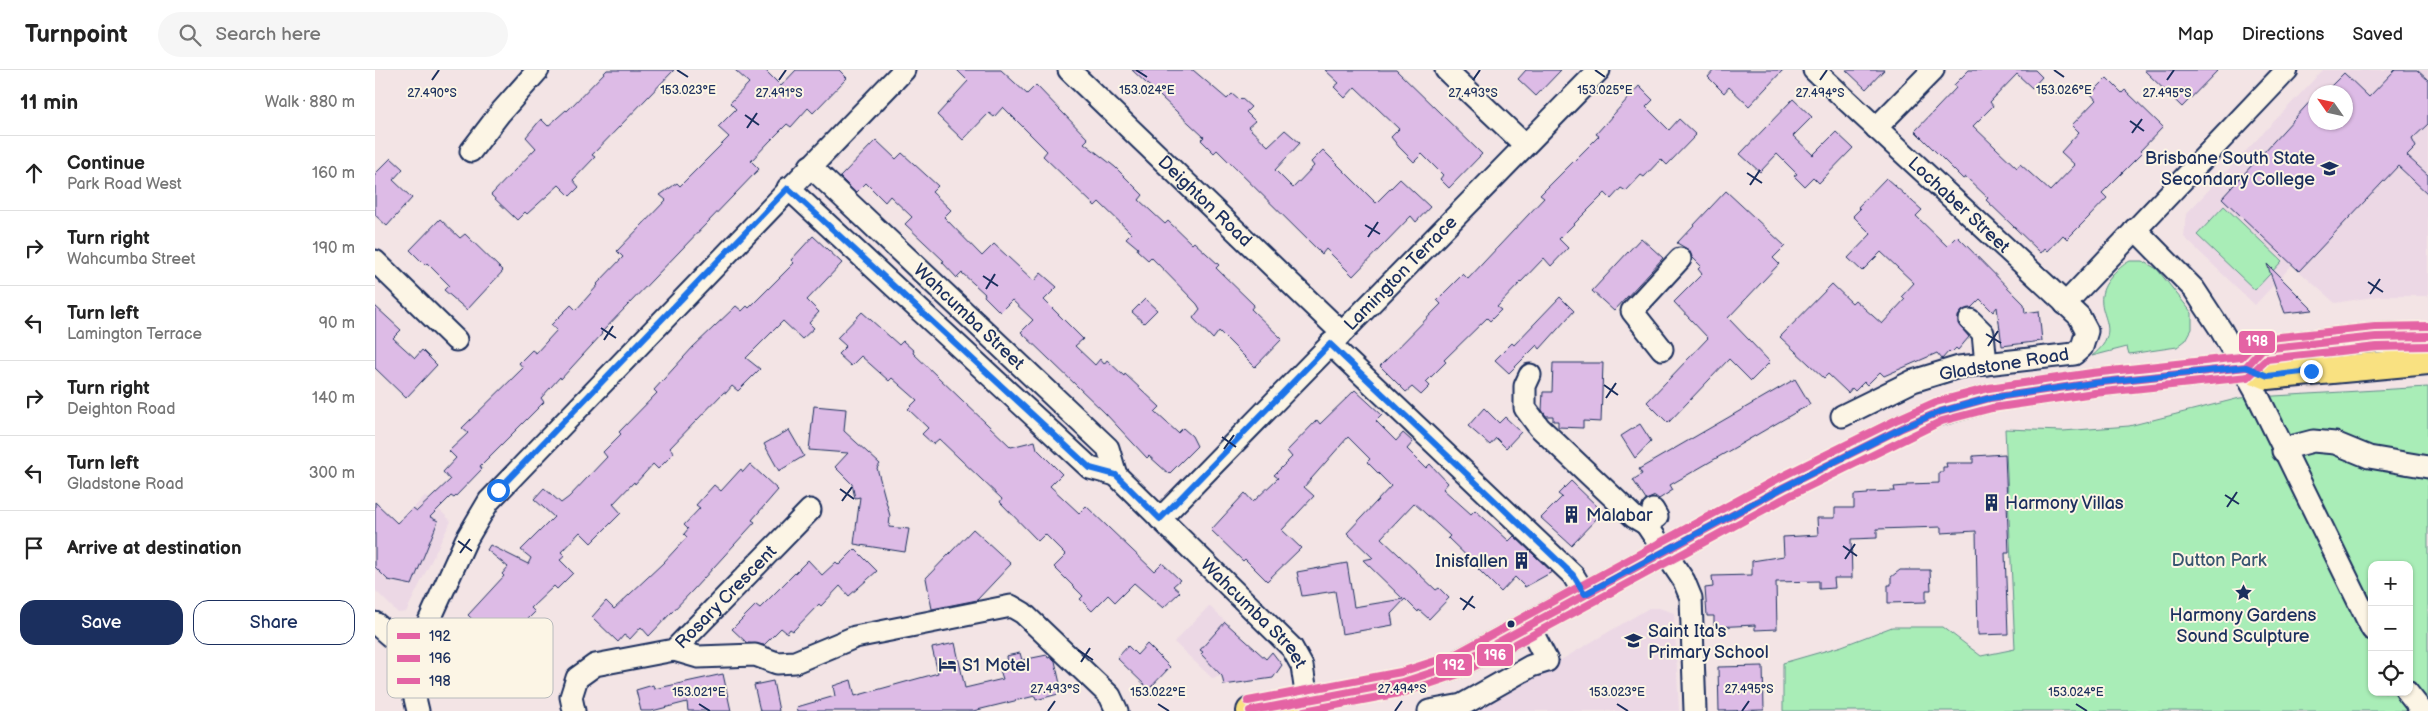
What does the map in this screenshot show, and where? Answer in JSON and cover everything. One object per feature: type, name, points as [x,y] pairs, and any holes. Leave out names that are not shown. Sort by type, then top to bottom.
[{"type":"main road","points":[[2244,367],[2262,350],[2376,337],[2428,336]]},
{"type":"main road","name":"Gladstone Road","points":[[1259,710],[1417,678],[1458,664],[1793,482],[1939,412],[1990,398],[2093,383],[2244,367],[2268,376],[2428,361]]},
{"type":"street","points":[[471,151],[496,117],[538,70]]},
{"type":"street","points":[[429,618],[466,540],[489,501],[788,188],[904,70]]},
{"type":"street","name":"Deighton Road","points":[[1069,70],[1573,575],[1585,594]]},
{"type":"street","points":[[1446,70],[1525,145]]},
{"type":"street","name":"Lamington Terrace","points":[[1160,519],[1599,70]]},
{"type":"street","name":"Lochaber Street","points":[[1814,70],[2084,323],[2087,337],[2082,347]]},
{"type":"street","points":[[1875,128],[1933,70]]},
{"type":"street","points":[[2065,304],[2287,70]]},
{"type":"street","name":"Wahcumba Street","points":[[810,166],[1109,448],[1116,475]]},
{"type":"street","name":"Wahcumba Street","points":[[788,188],[1090,468],[1116,475],[1292,648],[1301,666],[1307,700]]},
{"type":"street","points":[[2135,229],[2194,289],[2244,367],[2301,488],[2368,621]]},
{"type":"street","points":[[1662,349],[1632,311],[1680,259]]},
{"type":"street","points":[[375,261],[455,340]]},
{"type":"street","points":[[1969,320],[1983,333],[1986,364]]},
{"type":"street","name":"Gladstone Road","points":[[1842,416],[1913,381],[1959,367],[2075,354],[2082,347]]},
{"type":"street","points":[[1530,375],[1525,386],[1525,408],[1539,427],[1634,518],[1649,517],[1665,551],[1684,581],[1691,598],[1695,711]]},
{"type":"street","points":[[2283,451],[2294,446],[2313,442],[2335,443],[2369,457],[2428,467]]},
{"type":"street","name":"Rosary Crescent","points":[[574,711],[571,697],[577,678],[595,665],[674,650],[810,510]]},
{"type":"street","points":[[674,650],[698,658],[755,655],[777,663],[795,662],[855,637],[1011,606],[1023,613],[1103,689],[1112,700],[1117,711]]},
{"type":"street","points":[[375,623],[387,634]]},
{"type":"street","points":[[1429,711],[1462,705],[1531,666],[1547,661],[1529,626]]},
{"type":"street","points":[[2410,696],[2423,711]]},
{"type":"street","points":[[415,698],[418,711]]},
{"type":"shaded area","name":"Brisbane South State Secondary College","points":[[2323,70],[2428,70],[2428,296],[2379,296],[2335,303],[2292,265],[2255,305],[2184,237],[2186,214],[2308,86],[2308,130],[2353,130],[2353,85],[2309,85]]},
{"type":"shaded area","points":[[425,496],[451,521],[406,612],[398,613],[375,590],[375,547]]},
{"type":"shaded area","points":[[1209,606],[1270,663],[1239,673],[1212,678],[1174,642]]},
{"type":"shaded area","name":"Saint Ita's Primary School","points":[[1649,608],[1659,608],[1674,613],[1679,711],[1466,711],[1544,670]]},
{"type":"green space","points":[[2224,206],[2282,261],[2255,290],[2197,235]]},
{"type":"green space","points":[[2130,261],[2143,261],[2157,269],[2192,313],[2192,329],[2186,340],[2177,347],[2129,354],[2127,347],[2092,356],[2103,345],[2107,335],[2108,326],[2102,298],[2104,288],[2112,276]]},
{"type":"green space","name":"Dutton Park","points":[[2428,387],[2428,711],[1783,711],[1783,663],[1842,646],[1892,627],[1943,627],[1981,656],[2015,649],[2005,429],[2063,431],[2129,426],[2240,398]]},
{"type":"building","points":[[607,70],[674,70],[592,155],[595,157],[573,180],[579,187],[570,196],[559,185],[527,214],[525,212],[517,220],[491,195],[536,148],[526,137],[541,119],[548,126],[567,111]]},
{"type":"building","points":[[735,70],[765,70],[781,86],[796,70],[839,70],[847,78],[813,113],[808,108],[791,127],[787,124],[769,142],[751,161],[759,169],[601,333],[561,379],[560,377],[541,398],[544,402],[480,466],[482,469],[454,498],[451,496],[430,517],[438,521],[412,585],[388,580],[375,567],[375,502],[397,523],[413,508],[417,511],[450,480],[443,472],[456,458],[449,451],[468,433],[462,428],[523,368],[519,363],[532,350],[536,353],[557,330],[551,325],[571,305],[576,310],[597,284],[623,257],[617,251],[666,200],[660,195],[677,183],[680,186],[729,137],[718,127],[736,109],[730,103],[749,83]]},
{"type":"building","points":[[957,70],[1001,70],[1027,94],[1036,85],[1088,139],[1084,143],[1115,167],[1143,195],[1139,200],[1165,224],[1168,221],[1192,244],[1194,242],[1219,265],[1216,268],[1254,305],[1251,309],[1282,339],[1255,367],[1219,331],[1213,339],[1193,318],[1200,309],[1197,304],[1151,257],[1148,260],[1137,250],[1138,248],[1126,238],[1131,233],[1099,202],[1095,206],[1043,156],[1047,151],[1003,107],[994,117],[989,113],[963,140],[937,115],[968,81]]},
{"type":"building","points":[[1132,70],[1193,70],[1227,99],[1232,94],[1239,100],[1241,98],[1251,107],[1246,112],[1255,121],[1248,127],[1268,146],[1285,130],[1300,143],[1275,170],[1293,188],[1314,166],[1311,162],[1323,150],[1376,203],[1400,179],[1430,207],[1416,222],[1411,216],[1353,276],[1326,249],[1322,254],[1217,150],[1214,153],[1201,140],[1204,137]]},
{"type":"building","points":[[1325,70],[1396,70],[1482,154],[1449,188],[1440,179],[1443,175],[1422,154],[1414,162],[1399,147],[1391,137],[1399,129],[1355,87],[1345,98],[1334,87],[1339,83]]},
{"type":"building","points":[[1526,70],[1561,70],[1536,96],[1518,79]]},
{"type":"building","points":[[1714,70],[1783,70],[1749,106],[1729,87],[1724,93],[1708,77]]},
{"type":"building","points":[[1846,70],[1884,70],[1866,89]]},
{"type":"building","points":[[1969,70],[2035,70],[2042,77],[2032,88],[2017,74],[1990,102],[1993,106],[1973,126],[2017,168],[2020,164],[2050,191],[2075,165],[2061,152],[2079,132],[2072,125],[2096,100],[2091,94],[2107,78],[2122,93],[2125,90],[2163,127],[2140,151],[2142,153],[2102,193],[2107,198],[2088,218],[2067,239],[2063,235],[2048,251],[2045,248],[2041,253],[1986,200],[1988,198],[1966,177],[1963,179],[1915,131],[1956,88],[1954,85]]},
{"type":"building","points":[[2144,70],[2218,70],[2182,107]]},
{"type":"building","points":[[2395,70],[2417,70],[2428,80],[2428,124],[2412,139],[2416,147],[2407,156],[2428,175],[2428,194],[2398,166],[2299,271],[2222,198],[2308,104],[2308,130],[2353,130],[2353,85],[2332,85],[2344,73],[2369,97]]},
{"type":"building","points":[[1639,86],[1653,100],[1646,107],[1669,130],[1679,119],[1696,135],[1667,165],[1661,159],[1644,177],[1641,175],[1626,191],[1621,188],[1611,199],[1605,193],[1559,239],[1568,248],[1551,266],[1544,258],[1497,307],[1501,310],[1490,321],[1487,318],[1444,360],[1446,362],[1426,382],[1430,386],[1421,395],[1412,387],[1406,392],[1380,366],[1441,304],[1437,300],[1463,274],[1468,279],[1544,198],[1540,195],[1599,136],[1596,134]]},
{"type":"building","points":[[1793,99],[1812,117],[1793,136],[1813,155],[1836,132],[1853,148],[1819,183],[1813,177],[1804,186],[1794,176],[1797,174],[1777,154],[1760,172],[1740,154]]},
{"type":"building","points":[[876,140],[896,159],[902,153],[938,186],[932,192],[951,210],[944,217],[982,256],[994,244],[1034,281],[1041,273],[1057,287],[1044,300],[1083,339],[1075,346],[1095,365],[1100,359],[1104,364],[1107,360],[1160,407],[1155,412],[1178,433],[1183,428],[1192,436],[1197,446],[1169,474],[1149,456],[1147,458],[1105,413],[1021,332],[1033,320],[1012,300],[1000,312],[984,296],[985,294],[962,273],[957,278],[942,262],[944,261],[905,224],[912,217],[890,196],[885,202],[866,183],[856,193],[840,177]]},
{"type":"building","points":[[391,158],[403,169],[393,180],[412,198],[387,226],[375,215],[375,174]]},
{"type":"building","points":[[1886,178],[1922,210],[1916,216],[1947,246],[1957,236],[2024,304],[2025,313],[2039,311],[2042,341],[2002,346],[1997,307],[1993,312],[1980,299],[1971,308],[1962,311],[1958,316],[1958,324],[1969,337],[1958,350],[1956,348],[1951,353],[1949,351],[1942,359],[1937,353],[1884,376],[1880,372],[1867,385],[1864,382],[1855,391],[1852,388],[1848,393],[1828,374],[1824,378],[1780,337],[1832,284],[1852,303],[1855,300],[1882,324],[1905,299],[1902,296],[1914,283],[1881,252],[1862,271],[1848,258],[1871,234],[1853,216],[1860,209],[1858,207]]},
{"type":"building","points":[[1726,191],[1785,246],[1773,258],[1779,264],[1728,318],[1770,362],[1751,381],[1729,359],[1668,423],[1647,402],[1708,338],[1674,302],[1702,274],[1698,269],[1701,266],[1692,257],[1689,250],[1677,243]]},
{"type":"building","points":[[440,219],[460,238],[465,234],[503,271],[467,310],[444,290],[449,285],[427,263],[425,265],[410,250]]},
{"type":"building","points":[[813,236],[842,263],[807,300],[819,312],[809,323],[814,328],[802,339],[783,321],[746,358],[760,369],[738,391],[732,386],[726,393],[724,392],[670,448],[674,453],[658,469],[653,464],[635,484],[634,482],[613,504],[621,513],[591,543],[580,532],[561,552],[565,556],[560,560],[573,573],[557,589],[554,586],[531,608],[535,612],[529,618],[471,618],[468,615],[504,576],[502,574],[508,567],[487,550],[490,545],[528,564],[531,558],[521,550],[554,517],[534,499],[544,488],[561,503],[569,497],[607,457],[603,452],[621,434],[619,432],[657,393],[654,390],[693,347],[736,306],[742,311],[747,306],[749,308],[794,263],[791,260]]},
{"type":"building","points":[[1641,238],[1663,258],[1614,311],[1592,291]]},
{"type":"building","points":[[2267,264],[2313,310],[2285,313]]},
{"type":"building","points":[[1560,297],[1574,311],[1540,349],[1537,345],[1509,373],[1495,360],[1512,343],[1514,345]]},
{"type":"building","points":[[1145,299],[1157,310],[1144,323],[1132,312]]},
{"type":"building","points":[[375,306],[401,330],[393,338],[415,358],[422,350],[437,365],[406,398],[375,368]]},
{"type":"building","points":[[862,312],[899,345],[903,341],[914,351],[913,353],[1011,447],[1035,441],[1037,449],[1062,474],[1050,486],[1079,513],[1086,506],[1154,571],[1162,563],[1180,580],[1173,586],[1180,592],[1163,608],[1134,583],[1115,602],[1108,595],[1092,611],[1080,599],[1083,596],[1054,567],[1066,555],[1045,534],[1038,541],[1000,502],[1002,499],[939,439],[933,444],[922,434],[928,428],[908,409],[917,400],[892,378],[889,381],[861,356],[851,366],[838,354],[846,346],[837,338]]},
{"type":"building","points":[[1553,363],[1603,363],[1601,422],[1583,421],[1583,428],[1558,427],[1558,421],[1553,421],[1553,416],[1546,416],[1542,410],[1543,392],[1552,392]]},
{"type":"building","points":[[1795,379],[1810,404],[1670,485],[1673,490],[1659,499],[1655,496],[1646,500],[1633,480],[1642,474],[1639,469]]},
{"type":"building","points":[[1355,390],[1382,415],[1376,421],[1396,441],[1403,433],[1413,442],[1407,449],[1426,468],[1430,464],[1448,483],[1443,489],[1471,514],[1475,510],[1509,541],[1514,536],[1552,572],[1525,587],[1515,577],[1501,592],[1448,538],[1450,536],[1414,503],[1381,538],[1436,590],[1439,588],[1449,598],[1429,619],[1419,610],[1418,612],[1405,599],[1391,614],[1393,625],[1342,634],[1335,591],[1302,596],[1297,572],[1347,563],[1354,607],[1403,599],[1363,560],[1373,558],[1347,533],[1391,486],[1367,462],[1370,459],[1348,437],[1304,487],[1314,496],[1282,530],[1301,548],[1267,581],[1245,559],[1243,561],[1211,530],[1245,493],[1253,502],[1278,478],[1274,475],[1292,457],[1287,451],[1317,420],[1320,424]]},
{"type":"building","points":[[814,406],[846,409],[844,431],[880,464],[877,468],[890,516],[889,527],[909,529],[905,552],[854,544],[860,497],[855,498],[852,484],[835,467],[848,453],[809,450]]},
{"type":"building","points":[[1484,408],[1499,423],[1505,417],[1521,432],[1506,448],[1496,438],[1490,445],[1468,426]]},
{"type":"building","points":[[1640,424],[1651,441],[1635,458],[1621,436]]},
{"type":"building","points":[[789,430],[804,456],[779,471],[764,444]]},
{"type":"building","points":[[2005,454],[2009,553],[2005,553],[2008,634],[1978,635],[1976,531],[1941,533],[1941,527],[1877,529],[1877,538],[1851,539],[1852,578],[1834,578],[1835,588],[1819,589],[1819,581],[1776,582],[1777,629],[1755,630],[1755,625],[1714,627],[1714,616],[1707,616],[1705,588],[1713,587],[1712,576],[1752,575],[1752,561],[1784,556],[1783,537],[1818,535],[1817,518],[1835,518],[1835,508],[1854,508],[1854,495],[1868,494],[1868,492],[1895,491],[1894,487],[1907,486],[1907,484],[1939,483],[1939,472],[1943,472],[1943,467],[1947,467],[1946,463],[1973,463],[1973,456]]},
{"type":"building","points":[[750,464],[778,490],[752,520],[755,522],[649,636],[641,627],[630,639],[624,635],[618,642],[592,617],[606,601],[614,609],[663,563],[687,537],[684,534],[688,529],[684,525],[700,508],[696,505],[714,485],[721,491],[741,469],[743,472]]},
{"type":"building","name":"Malabar","points":[[1571,481],[1603,512],[1571,545],[1541,518],[1562,497],[1558,494]]},
{"type":"building","points":[[973,529],[1011,564],[977,600],[932,609],[926,578]]},
{"type":"building","points":[[855,549],[877,571],[849,596],[840,586],[821,606],[819,604],[793,631],[790,629],[787,633],[781,628],[764,645],[747,643],[732,629],[756,605],[760,608],[808,560],[822,575],[836,562],[839,565]]},
{"type":"building","points":[[1900,570],[1930,570],[1931,590],[1926,590],[1926,602],[1888,603],[1888,585],[1891,585],[1891,577]]},
{"type":"building","points":[[1225,622],[1266,659],[1272,652],[1282,665],[1273,678],[1224,685],[1222,676],[1201,654],[1203,652],[1200,650]]},
{"type":"building","points":[[955,643],[965,688],[1003,679],[999,667],[1007,665],[1006,656],[1020,653],[1022,660],[1047,655],[1048,658],[1051,657],[1055,661],[1062,693],[1036,700],[1035,696],[973,711],[798,711],[797,707],[835,696],[833,686],[851,680],[855,696],[938,673],[932,648]]},
{"type":"building","points":[[1147,644],[1170,667],[1149,689],[1117,658],[1128,646],[1137,655]]},
{"type":"building","points":[[1763,666],[1764,710],[1719,711],[1718,667]]},
{"type":"building","points":[[723,674],[731,711],[688,711],[687,702],[652,711],[641,711],[636,690],[653,685],[654,689]]},
{"type":"building","points":[[773,681],[779,711],[760,711],[754,685]]},
{"type":"transit line","name":"198","points":[[1248,701],[1401,672],[1454,655],[1779,478],[1936,402],[1989,388],[2092,373],[2241,357],[2260,339],[2375,327],[2428,326]]},
{"type":"transit line","name":"192","points":[[1250,711],[1403,682],[1458,664],[1784,487],[1902,428],[1939,412],[1990,398],[2093,383],[2246,367],[2262,349],[2376,337],[2428,336]]},
{"type":"transit line","name":"196","points":[[1304,711],[1405,692],[1462,673],[1789,496],[1942,421],[1992,408],[2094,393],[2248,377],[2267,359],[2377,347],[2428,346]]},
{"type":"place","name":"Brisbane South State Secondary College","points":[[2329,168]]},
{"type":"place","name":"Harmony Villas","points":[[1991,503]]},
{"type":"place","name":"Malabar","points":[[1572,515]]},
{"type":"place","name":"Inisfallen","points":[[1522,561]]},
{"type":"place","name":"Harmony Gardens Sound Sculpture","points":[[2243,592]]},
{"type":"place","name":"Saint Ita's Primary School","points":[[1634,641]]},
{"type":"place","name":"S1 Motel","points":[[948,665]]},
{"type":"route","points":[[498,490],[788,188],[1090,468],[1116,475],[1160,519],[1330,344],[1573,575],[1585,594],[1784,487],[1902,428],[1939,412],[1990,398],[2093,383],[2246,367],[2268,376],[2311,371]]}]
